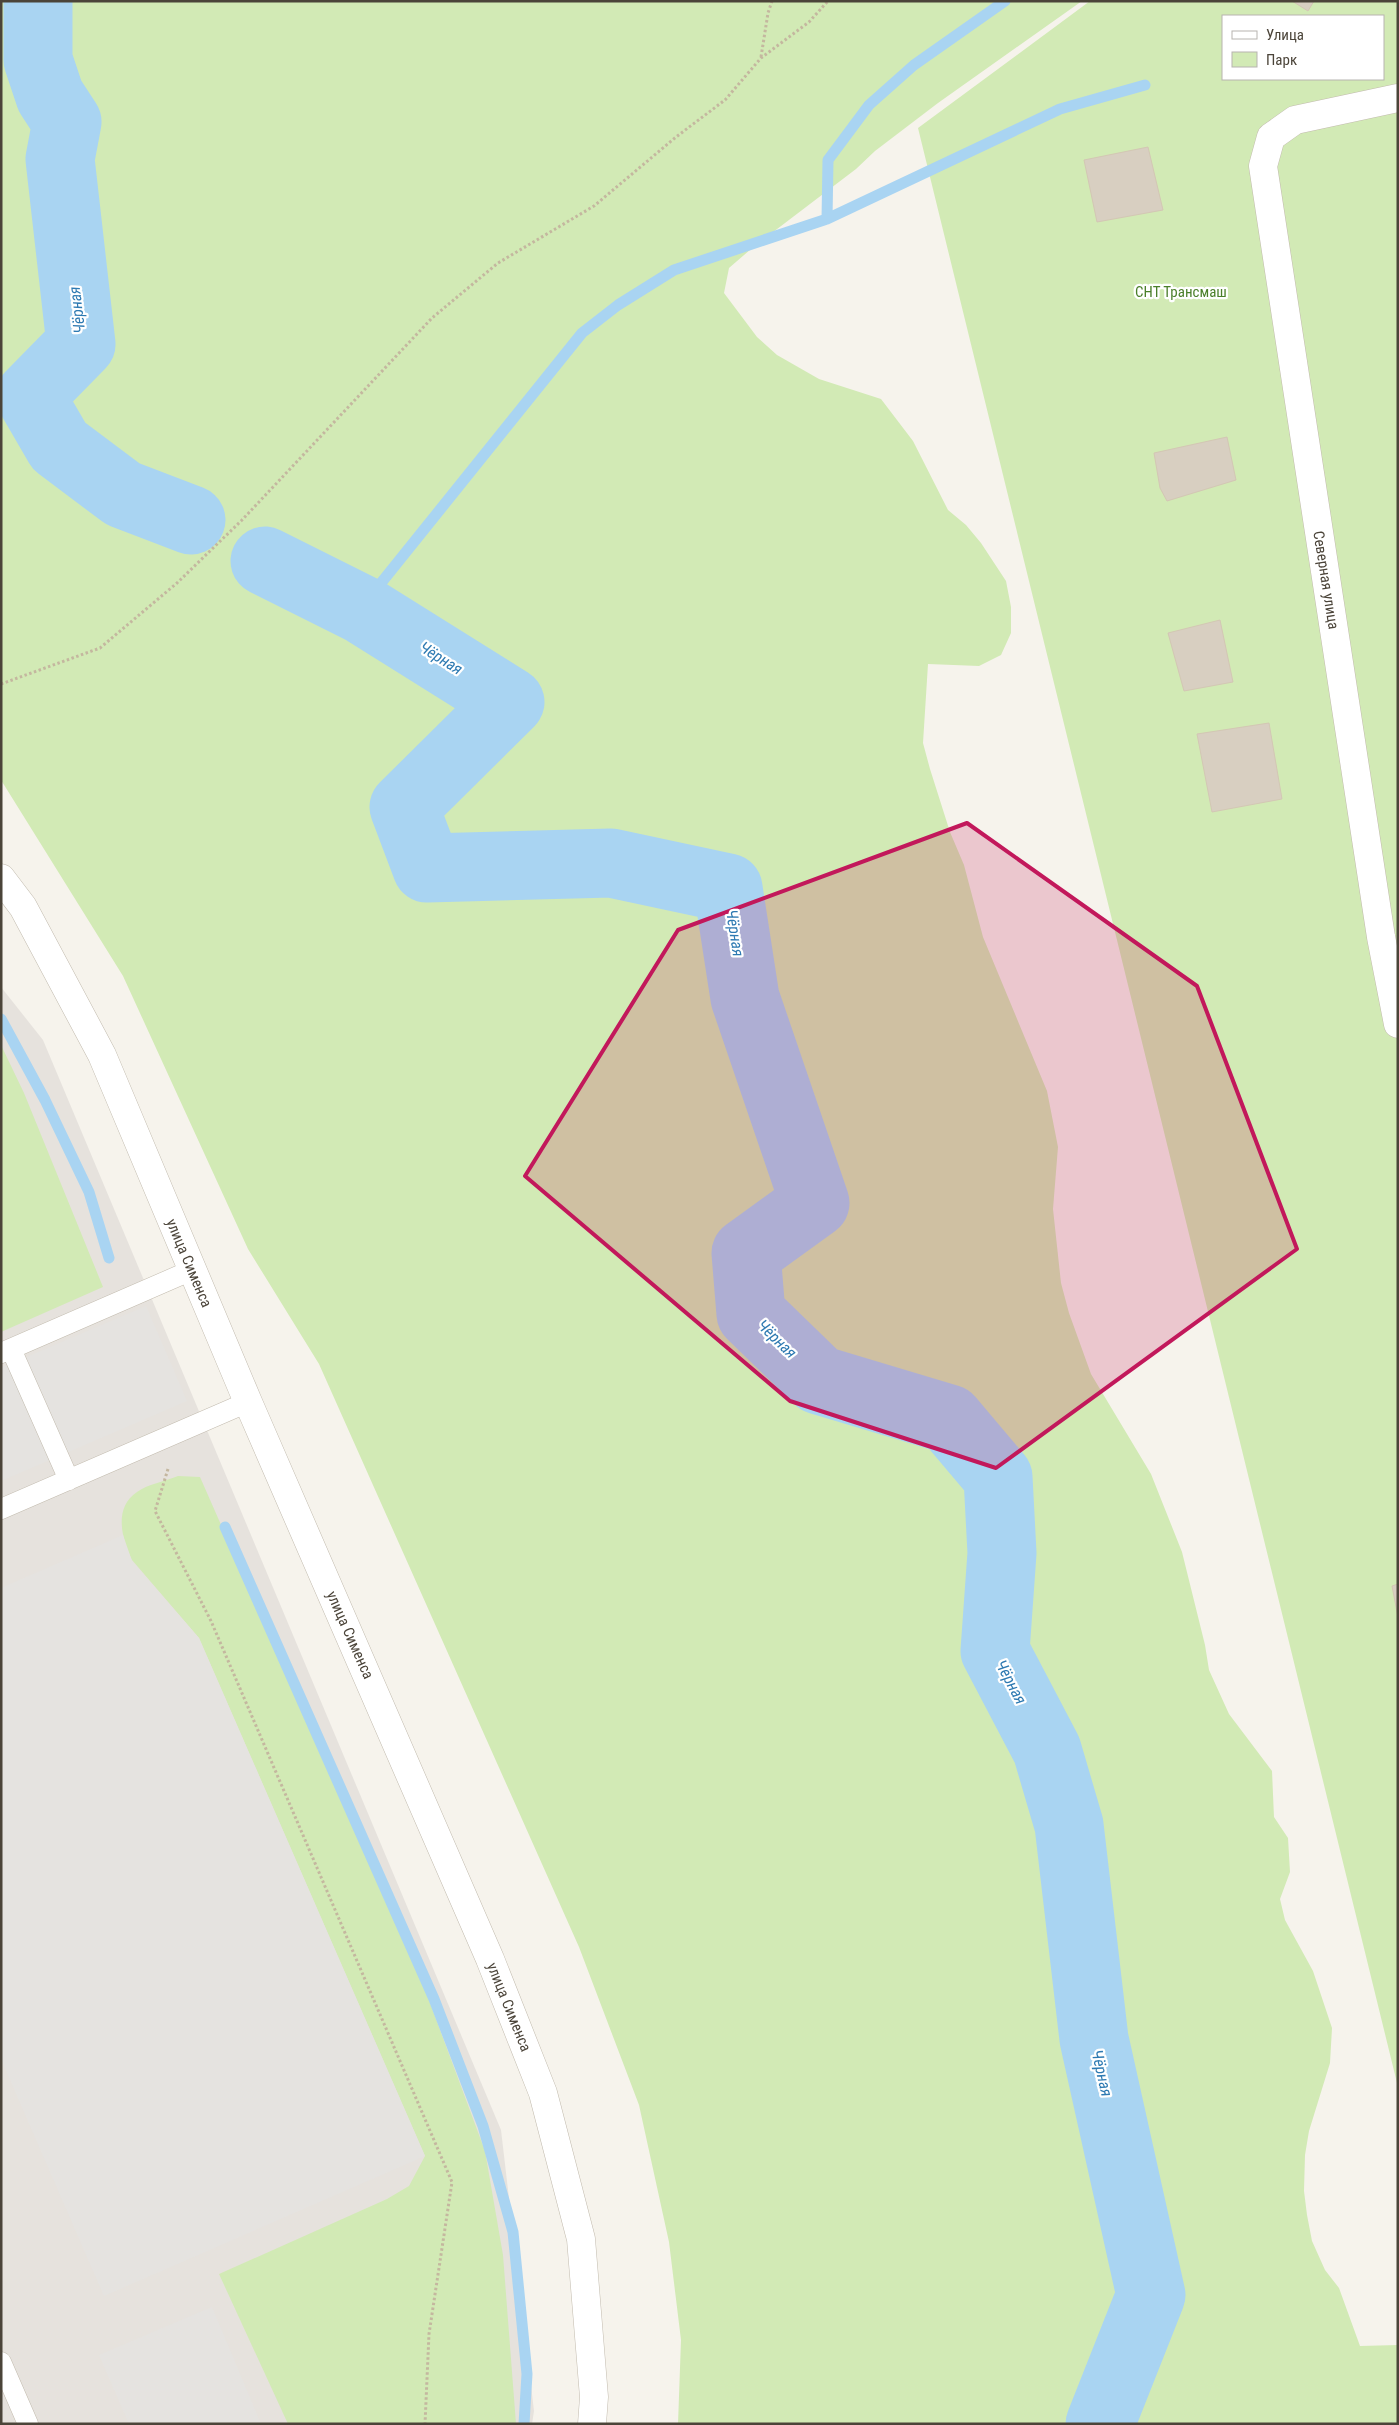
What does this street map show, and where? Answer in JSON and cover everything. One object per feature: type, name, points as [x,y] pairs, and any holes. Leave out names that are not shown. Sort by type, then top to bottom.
[{"type":"street","name":"Северная улица","points":[[1398,98],[1295,120],[1271,137],[1263,166],[1381,937],[1398,1024]]},
{"type":"street","name":"улица Сименса","points":[[1,878],[23,907],[102,1056],[248,1402],[490,1959],[543,2093],[581,2239],[594,2397],[592,2424]]},
{"type":"lane","points":[[69,1480],[6,1351],[192,1270]]},
{"type":"lane","points":[[1,1509],[248,1402]]},
{"type":"lane","points":[[1,2362],[28,2424]]},
{"type":"path","points":[[761,58],[768,13],[772,1]]},
{"type":"path","points":[[1,684],[100,648],[177,583],[242,520],[432,318],[498,263],[594,206],[676,137],[725,100],[761,58],[809,22],[828,1]]},
{"type":"path","points":[[170,1464],[155,1511],[211,1620],[452,2182],[430,2334],[425,2424]]},
{"type":"highlighted area","points":[[967,823],[1197,986],[1297,1249],[996,1468],[790,1401],[525,1176],[678,930]]},
{"type":"shaded area","points":[[1,987],[43,1040],[501,2130],[534,2411],[532,2424],[1,2424]]},
{"type":"shaded area","points":[[146,1306],[187,1401],[1,1481],[1,1368]]},
{"type":"shaded area","points":[[123,1535],[132,1561],[199,1638],[425,2156],[104,2296],[1,2059],[1,1588]]},
{"type":"shaded area","points":[[212,2307],[261,2424],[129,2424],[99,2355]]},
{"type":"green space","points":[[1,1],[5,1],[21,12],[58,9],[63,1],[1082,1],[938,103],[875,151],[856,169],[751,249],[729,268],[724,293],[757,337],[777,355],[819,379],[881,399],[913,441],[948,510],[966,525],[981,543],[1006,581],[1011,607],[1011,633],[1001,655],[979,666],[928,664],[923,743],[950,832],[964,865],[983,937],[1047,1091],[1058,1147],[1053,1209],[1061,1283],[1069,1313],[1091,1374],[1151,1474],[1182,1552],[1205,1645],[1209,1670],[1229,1714],[1272,1771],[1274,1817],[1288,1838],[1290,1872],[1280,1899],[1285,1920],[1313,1971],[1332,2028],[1330,2063],[1309,2131],[1305,2155],[1304,2191],[1312,2241],[1325,2270],[1339,2288],[1360,2346],[1398,2345],[1398,2424],[678,2424],[681,2340],[669,2242],[639,2105],[579,1947],[319,1364],[248,1249],[123,976],[1,780]]},
{"type":"green space","name":"СНТ Трансмаш","points":[[1090,1],[1398,1],[1398,2087],[918,128]]},
{"type":"green space","points":[[1,1045],[24,1093],[103,1287],[1,1332]]},
{"type":"green space","points":[[178,1476],[200,1477],[423,1984],[485,2151],[503,2255],[516,2424],[288,2424],[219,2274],[387,2199],[409,2186],[425,2156],[199,1638],[132,1560],[128,1552],[123,1533],[122,1515],[129,1499],[146,1487]]},
{"type":"building","points":[[1292,1],[1314,1],[1308,11]]},
{"type":"building","points":[[1148,147],[1163,210],[1097,222],[1084,160]]},
{"type":"building","points":[[1227,437],[1236,480],[1167,501],[1160,488],[1154,453]]},
{"type":"building","points":[[1220,620],[1233,682],[1184,691],[1168,633]]},
{"type":"building","points":[[1269,723],[1282,799],[1212,812],[1197,734]]},
{"type":"building","points":[[1398,1584],[1398,1617],[1392,1586]]},
{"type":"waterway","name":"Чёрная","points":[[38,1],[38,60],[50,96],[67,122],[60,159],[81,344],[30,396],[59,446],[123,494],[191,520]]},
{"type":"waterway","points":[[827,219],[828,160],[869,105],[914,65],[1005,1]]},
{"type":"waterway","points":[[363,610],[377,588],[582,333],[618,305],[674,270],[827,219],[1060,109],[1145,85]]},
{"type":"waterway","name":"Чёрная","points":[[265,561],[363,610],[510,702],[404,807],[427,868],[611,863],[728,888],[745,998],[815,1203],[746,1253],[751,1314],[819,1380],[949,1419],[998,1477],[1002,1553],[995,1651],[1047,1750],[1069,1825],[1094,2039],[1151,2295],[1100,2424]]},
{"type":"waterway","points":[[1,1019],[45,1100],[89,1192],[109,1258]]},
{"type":"waterway","points":[[225,1527],[434,1999],[483,2126],[513,2232],[527,2374],[524,2424]]}]
